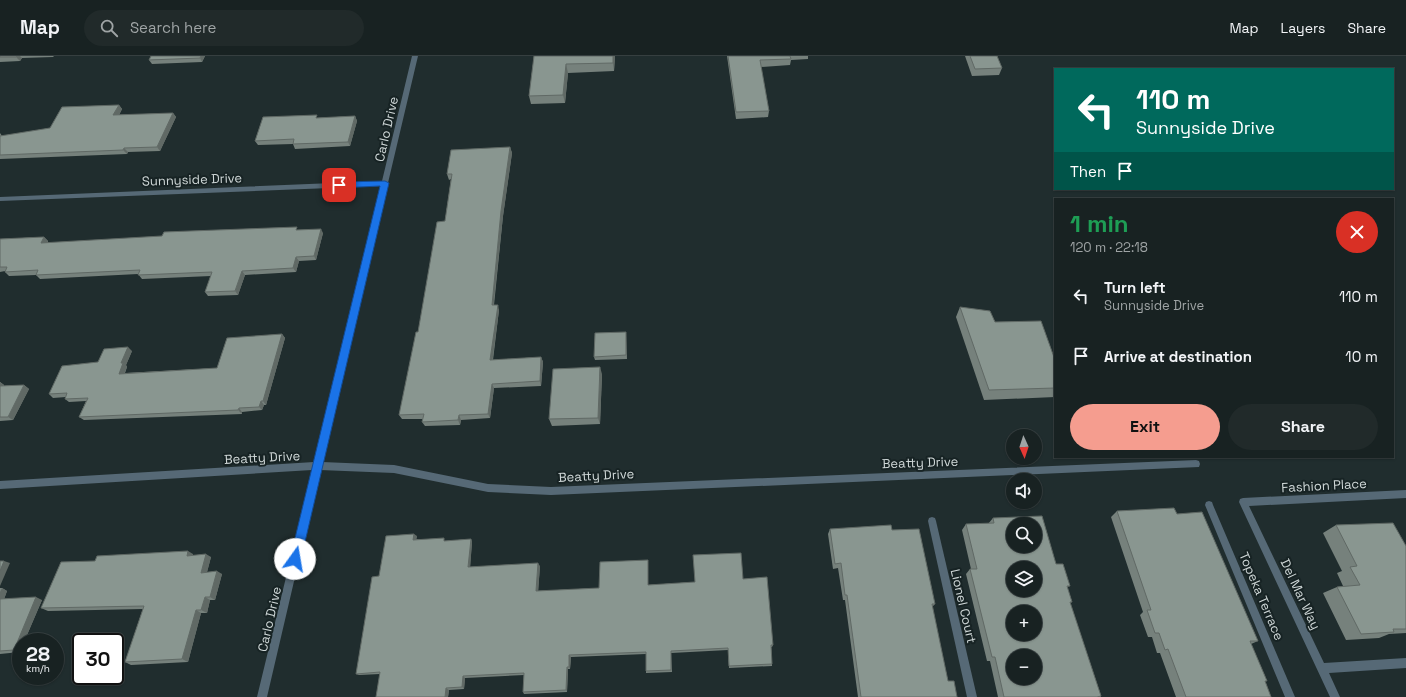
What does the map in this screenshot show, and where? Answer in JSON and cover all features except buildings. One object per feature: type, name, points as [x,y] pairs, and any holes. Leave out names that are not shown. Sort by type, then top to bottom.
[{"type":"street","name":"Carlo Drive","points":[[262,697],[415,56]]},
{"type":"street","name":"Sunnyside Drive","points":[[0,199],[385,183]]},
{"type":"street","name":"Beatty Drive","points":[[0,485],[317,466],[394,469],[488,488],[551,491],[1196,464]]},
{"type":"street","name":"Fashion Place","points":[[1243,502],[1406,494]]},
{"type":"street","name":"Del Mar Way","points":[[1243,502],[1335,697]]},
{"type":"street","name":"Topeka Terrace","points":[[1209,505],[1290,697]]},
{"type":"street","name":"Lionel Court","points":[[932,521],[972,697]]},
{"type":"street","points":[[1322,668],[1406,663]]},
{"type":"route","points":[[295,559],[385,183],[339,185]]}]
